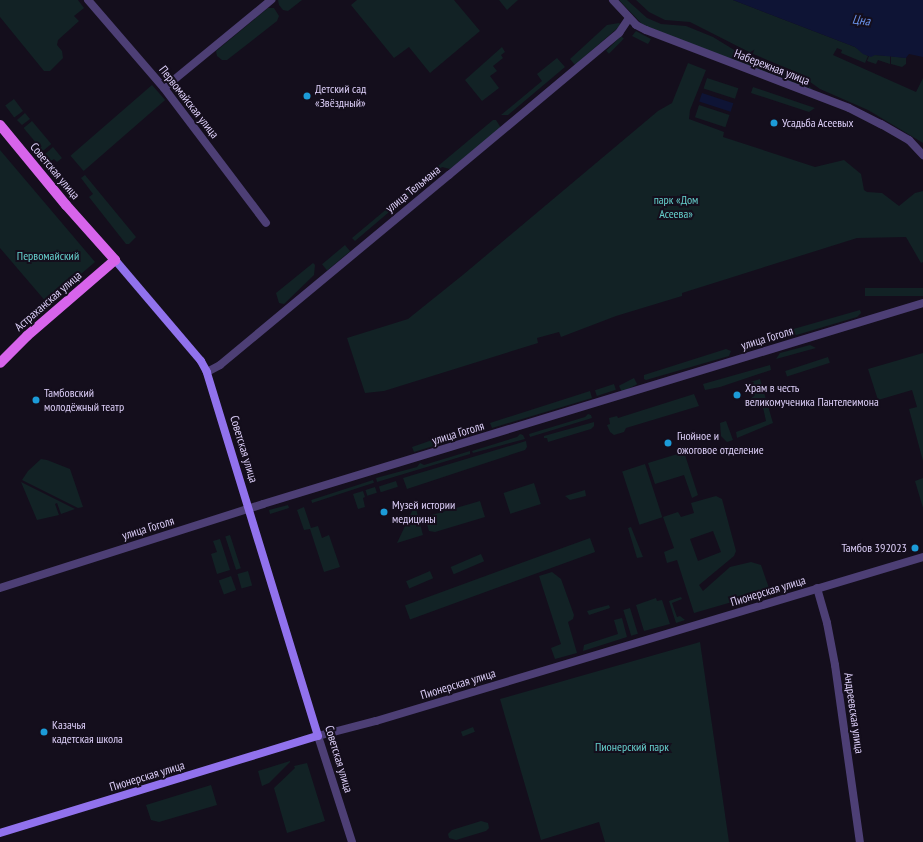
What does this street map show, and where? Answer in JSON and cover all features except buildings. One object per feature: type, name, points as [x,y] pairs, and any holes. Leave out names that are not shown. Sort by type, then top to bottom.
[{"type":"main road","name":"Советская улица","points":[[0,125],[66,205],[201,361],[207,372],[318,736]]},
{"type":"main road","name":"Астраханская улица","points":[[1,359],[115,260]]},
{"type":"main road","name":"Пионерская улица","points":[[0,833],[318,736]]},
{"type":"street","name":"Первомайская улица","points":[[88,0],[164,88],[266,222]]},
{"type":"street","points":[[164,88],[271,0]]},
{"type":"street","name":"Набережная улица","points":[[613,0],[629,18],[646,30],[849,108],[909,140],[923,155]]},
{"type":"street","name":"улица Тельмана","points":[[207,372],[220,365],[455,170],[618,33],[629,18]]},
{"type":"street","name":"улица Гоголя","points":[[0,588],[248,509],[923,303]]},
{"type":"street","name":"Пионерская улица","points":[[318,736],[383,719],[923,557]]},
{"type":"street","name":"Андреевская улица","points":[[816,588],[827,623],[835,666],[860,842]]},
{"type":"street","name":"Советская улица","points":[[318,736],[352,842]]},
{"type":"green space","points":[[0,0],[78,0],[84,8],[74,16],[79,21],[58,40],[57,45],[62,51],[63,58],[50,71],[44,71],[0,17]]},
{"type":"green space","points":[[278,0],[302,0],[288,11],[283,10],[279,5]]},
{"type":"green space","points":[[357,0],[454,0],[480,31],[430,73],[409,47],[394,58],[351,5]]},
{"type":"green space","points":[[499,0],[518,0],[507,10]]},
{"type":"green space","points":[[619,0],[627,0],[647,18],[661,24],[686,26],[713,37],[744,56],[802,79],[815,92],[643,25]]},
{"type":"green space","points":[[636,0],[733,0],[855,47],[868,56],[865,63],[841,53],[842,50],[837,48],[833,55],[916,92],[923,78],[923,143],[868,110],[820,89],[796,72],[751,53],[690,22],[665,20],[649,12]]},
{"type":"green space","points":[[268,8],[274,8],[279,16],[277,21],[227,60],[222,60],[217,56],[216,51]]},
{"type":"green space","points":[[619,23],[621,25],[575,65],[570,59],[607,25]]},
{"type":"green space","points":[[636,31],[651,39],[648,44],[632,36]]},
{"type":"green space","points":[[621,36],[624,39],[609,54],[606,51]]},
{"type":"green space","points":[[502,47],[505,52],[501,55],[503,58],[493,66],[497,71],[490,76],[499,88],[482,101],[465,80]]},
{"type":"green space","points":[[869,56],[890,56],[890,64],[878,60],[876,64],[867,61]]},
{"type":"green space","points":[[891,56],[906,58],[906,64],[902,67],[891,64]]},
{"type":"green space","points":[[557,58],[565,67],[508,115],[501,115],[542,81],[537,74]]},
{"type":"green space","name":"парк «Дом Асеева»","points":[[688,63],[706,70],[690,110],[689,119],[724,132],[723,137],[815,167],[844,160],[861,174],[864,190],[867,192],[882,193],[899,206],[915,193],[923,191],[923,262],[921,263],[906,237],[857,238],[682,293],[682,296],[616,316],[561,337],[559,332],[537,338],[538,343],[384,391],[365,393],[347,338],[408,319],[464,274],[658,111],[672,103]]},
{"type":"green space","points":[[707,78],[738,88],[735,99],[704,88]]},
{"type":"green space","points":[[152,85],[165,100],[84,171],[70,156]]},
{"type":"green space","points":[[753,87],[815,108],[809,112],[751,93]]},
{"type":"green space","points":[[14,99],[23,111],[14,118],[5,106]]},
{"type":"green space","points":[[699,105],[729,115],[725,127],[695,117]]},
{"type":"green space","points":[[25,113],[30,119],[22,125],[17,120]]},
{"type":"green space","points":[[493,120],[496,120],[501,128],[450,169],[442,167],[355,241],[352,238]]},
{"type":"green space","points":[[32,121],[51,144],[43,151],[24,128]]},
{"type":"green space","points":[[53,147],[62,158],[57,162],[54,159],[51,161],[45,154]]},
{"type":"green space","name":"Первомайский","points":[[0,150],[95,262],[47,303],[0,248]]},
{"type":"green space","points":[[85,175],[136,237],[129,244],[126,244],[89,197],[93,194],[81,178]]},
{"type":"green space","points":[[345,245],[350,251],[327,270],[322,264]]},
{"type":"green space","points":[[313,263],[315,265],[314,275],[284,304],[279,303],[276,293]]},
{"type":"green space","points":[[865,288],[923,288],[923,296],[865,296]]},
{"type":"green space","points":[[860,310],[861,313],[857,317],[773,342],[769,336]]},
{"type":"green space","points":[[810,345],[816,348],[776,359],[780,353]]},
{"type":"green space","points":[[726,349],[731,351],[729,356],[646,380],[644,379],[644,375]]},
{"type":"green space","points":[[923,353],[923,461],[909,409],[917,407],[912,390],[878,400],[868,369]]},
{"type":"green space","points":[[828,357],[830,363],[787,377],[785,371]]},
{"type":"green space","points":[[770,365],[771,370],[720,387],[705,390],[703,384]]},
{"type":"green space","points":[[634,378],[637,384],[622,392],[619,386]]},
{"type":"green space","points":[[760,379],[773,423],[737,438],[736,432],[766,421],[762,403],[752,406],[749,400],[754,396],[752,389],[748,386],[745,387],[744,384]]},
{"type":"green space","points":[[614,384],[616,390],[597,396],[595,390]]},
{"type":"green space","points":[[590,391],[592,398],[492,428],[490,423]]},
{"type":"green space","points":[[694,394],[699,406],[626,428],[624,432],[614,435],[610,432],[607,425],[610,424],[609,418],[617,416],[618,418]]},
{"type":"green space","points":[[588,414],[591,415],[592,418],[530,437],[529,434],[585,417]]},
{"type":"green space","points":[[726,421],[733,440],[727,442],[721,436],[720,423]]},
{"type":"green space","points":[[594,422],[594,426],[591,429],[548,442],[547,438],[544,438],[544,436]]},
{"type":"green space","points":[[481,425],[483,431],[447,442],[445,437]]},
{"type":"green space","points":[[520,434],[523,435],[525,439],[473,453],[472,451],[517,437]]},
{"type":"green space","points":[[441,437],[443,443],[414,452],[412,447]]},
{"type":"green space","points":[[526,441],[527,447],[525,450],[407,489],[403,478]]},
{"type":"green space","points":[[470,451],[470,454],[377,482],[376,478],[417,467],[420,463],[424,465]]},
{"type":"green space","points":[[684,452],[698,495],[692,498],[684,475],[655,484],[648,463]]},
{"type":"green space","points":[[41,459],[70,469],[83,507],[78,508],[22,480],[28,471]]},
{"type":"green space","points":[[645,464],[662,517],[639,525],[622,471]]},
{"type":"green space","points":[[923,478],[923,508],[915,481]]},
{"type":"green space","points":[[373,480],[374,483],[312,503],[311,500]]},
{"type":"green space","points":[[396,481],[398,487],[381,492],[379,487]]},
{"type":"green space","points":[[21,482],[75,509],[61,514],[57,503],[55,504],[59,515],[37,520]]},
{"type":"green space","points":[[534,483],[541,504],[510,514],[504,493]]},
{"type":"green space","points":[[375,487],[377,493],[367,496],[365,490]]},
{"type":"green space","points":[[585,490],[586,496],[570,500],[565,496]]},
{"type":"green space","points":[[363,491],[365,497],[363,498],[365,507],[358,509],[353,494]]},
{"type":"green space","points":[[716,496],[722,499],[736,551],[734,556],[699,585],[703,591],[730,567],[751,562],[761,565],[770,591],[694,613],[677,560],[667,563],[664,552],[674,548],[663,517],[678,512],[681,517],[694,513],[691,503]],"holes":[[[713,531],[721,552],[698,561],[690,539]]]},
{"type":"green space","points":[[480,501],[485,517],[435,532],[429,531],[425,517]]},
{"type":"green space","points":[[288,505],[289,508],[270,514],[269,510]]},
{"type":"green space","points":[[415,505],[423,535],[397,543]]},
{"type":"green space","points":[[304,507],[311,528],[318,526],[322,538],[329,535],[340,567],[324,572],[310,529],[304,530],[297,510]]},
{"type":"green space","points":[[631,527],[643,557],[637,558],[628,528]]},
{"type":"green space","points":[[230,535],[241,568],[236,570],[225,537]]},
{"type":"green space","points":[[590,538],[595,552],[410,619],[405,605]]},
{"type":"green space","points":[[220,539],[230,570],[217,574],[211,554],[217,552],[213,541]]},
{"type":"green space","points":[[481,554],[484,561],[454,574],[451,567]]},
{"type":"green space","points":[[248,571],[252,585],[242,588],[237,574]]},
{"type":"green space","points":[[430,571],[433,578],[409,589],[406,581]]},
{"type":"green space","points":[[552,572],[561,579],[574,615],[573,619],[568,622],[577,653],[555,659],[551,648],[561,644],[539,576]]},
{"type":"green space","points":[[231,576],[236,590],[224,595],[219,580]]},
{"type":"green space","points":[[681,597],[682,599],[672,603],[677,617],[680,616],[685,620],[676,623],[669,601]]},
{"type":"green space","points":[[656,598],[657,601],[662,600],[670,624],[644,631],[636,605]]},
{"type":"green space","points":[[609,605],[610,608],[589,615],[587,611]]},
{"type":"green space","points":[[630,608],[638,634],[631,636],[623,610]]},
{"type":"green space","points":[[622,618],[627,637],[583,651],[584,645],[618,634],[614,620]]},
{"type":"green space","name":"Пионерский парк","points":[[700,642],[729,842],[605,842],[599,822],[541,840],[500,699]]},
{"type":"green space","points":[[473,727],[475,732],[463,737],[461,732]]},
{"type":"green space","points":[[290,761],[269,783],[262,786],[258,771]]},
{"type":"green space","points":[[307,763],[325,821],[287,833],[274,788],[295,768],[294,766]]},
{"type":"green space","points":[[211,785],[217,805],[159,822],[151,820],[146,805]]},
{"type":"green space","points":[[481,821],[488,823],[489,828],[486,831],[456,840],[449,838],[448,834],[452,830]]},
{"type":"water","name":"Цна","points":[[733,0],[923,0],[923,57],[909,54],[906,58],[875,55],[871,57],[863,54],[855,47]]},
{"type":"water","points":[[702,93],[733,103],[731,112],[699,102]]},
{"type":"place","name":"Детский сад «Звёздный»","points":[[307,96]]},
{"type":"place","name":"Усадьба Асеевых","points":[[774,123]]},
{"type":"place","name":"Храм в честь великомученика Пантелеимона","points":[[737,395]]},
{"type":"place","name":"Тамбовский молодёжный театр","points":[[36,400]]},
{"type":"place","name":"Гнойное и ожоговое отделение","points":[[668,443]]},
{"type":"place","name":"Музей истории медицины","points":[[384,512]]},
{"type":"place","name":"Тамбов 392023","points":[[915,548]]},
{"type":"place","name":"Казачья кадетская школа","points":[[44,732]]}]
